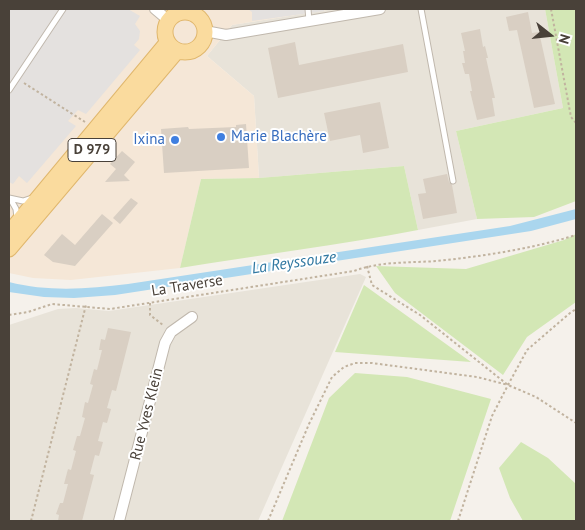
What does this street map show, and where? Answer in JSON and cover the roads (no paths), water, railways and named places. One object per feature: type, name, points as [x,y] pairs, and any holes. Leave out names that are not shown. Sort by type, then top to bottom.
[{"type":"main road","points":[[199,12],[205,31],[204,38],[196,49],[190,52],[172,47],[164,31],[168,20],[178,13],[199,12]]},
{"type":"main road","name":"D 979","points":[[13,228],[39,196],[172,47]]},
{"type":"main road","name":"D 979","points":[[9,249],[172,47]]},
{"type":"street","points":[[155,9],[168,20]]},
{"type":"street","points":[[205,31],[226,35],[380,9]]},
{"type":"street","name":"Rue Yves Klein","points":[[119,521],[165,343],[171,332],[192,317]]},
{"type":"lane","points":[[9,90],[63,9]]},
{"type":"lane","points":[[308,9],[309,21]]},
{"type":"lane","points":[[420,9],[453,181]]},
{"type":"lane","points":[[10,199],[23,201],[39,196]]},
{"type":"lane","points":[[10,199],[16,209],[13,228]]},
{"type":"water","name":"La Reyssouze","points":[[576,209],[576,219],[531,231],[115,295],[74,298],[44,297],[9,292],[9,282],[38,287],[68,289],[128,284],[510,226]]},
{"type":"place","name":"Marie Blachère","points":[[221,137]]},
{"type":"place","name":"Ixina","points":[[175,140]]}]
